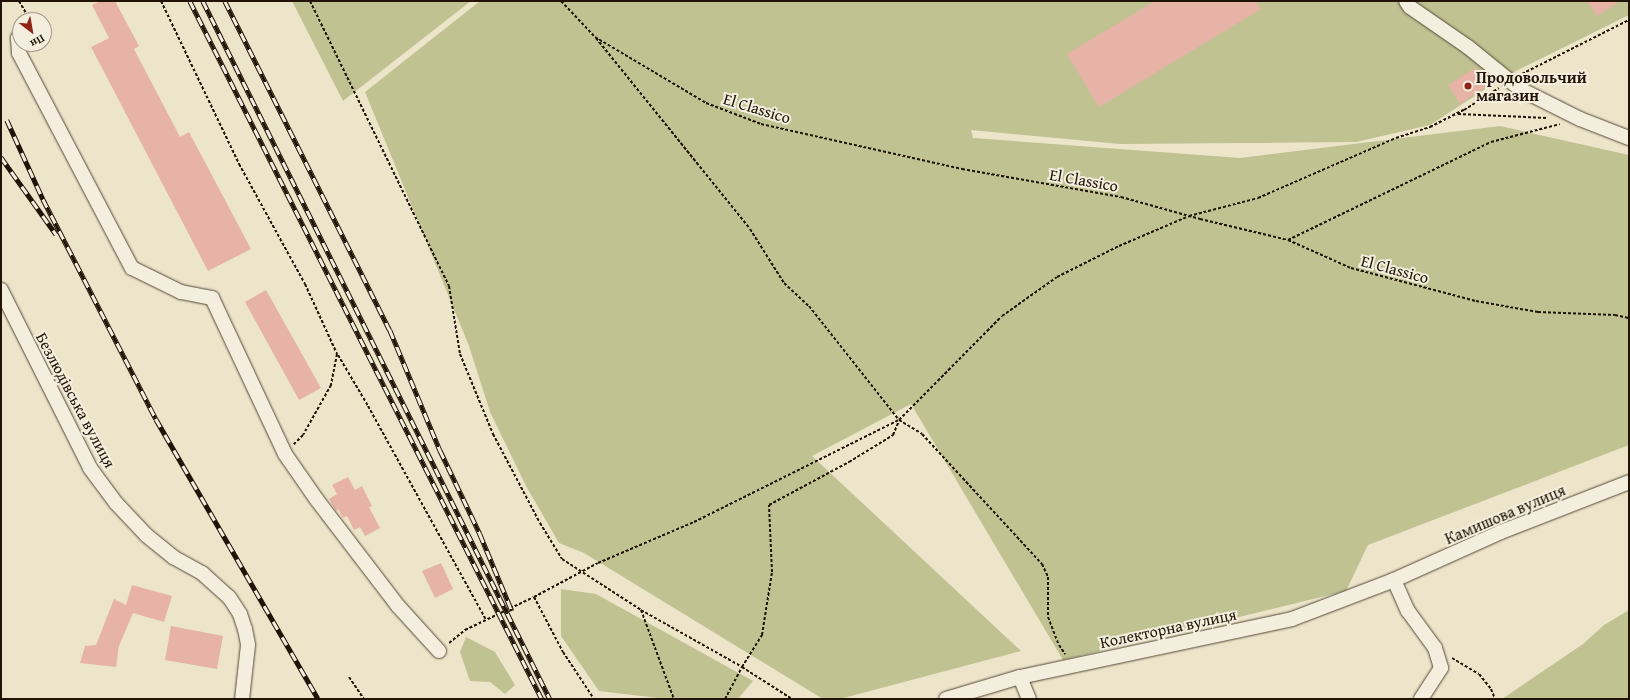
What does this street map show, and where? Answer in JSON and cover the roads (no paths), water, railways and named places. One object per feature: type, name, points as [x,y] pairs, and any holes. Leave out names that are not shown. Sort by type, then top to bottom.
[{"type":"street","points":[[1406,1],[1410,7],[1468,47],[1520,89],[1580,119],[1629,138]]},
{"type":"street","points":[[19,52],[132,268],[181,292],[212,298],[285,454],[317,500],[398,606],[439,651]]},
{"type":"street","name":"Безлюдівська вулиця","points":[[1,290],[90,468],[116,503],[146,535],[173,557],[202,573],[229,597],[240,614],[248,645],[242,699]]},
{"type":"street","name":"Камишова вулиця","points":[[1394,580],[1501,532],[1629,482]]},
{"type":"street","points":[[1394,580],[1408,611],[1435,648],[1441,668],[1420,699]]},
{"type":"street","name":"Колекторна вулиця","points":[[946,699],[1020,677],[1292,619],[1394,580]]},
{"type":"street","points":[[1020,677],[1029,699]]},
{"type":"railway","points":[[190,1],[542,699]]},
{"type":"railway","points":[[203,1],[550,699]]},
{"type":"railway","points":[[225,1],[390,330],[440,450],[480,534],[512,611]]},
{"type":"railway","points":[[7,120],[43,199],[156,419],[318,699]]},
{"type":"railway","points":[[1,157],[56,234]]},
{"type":"place","name":"Продовольчий магазин","points":[[1468,86]]}]
